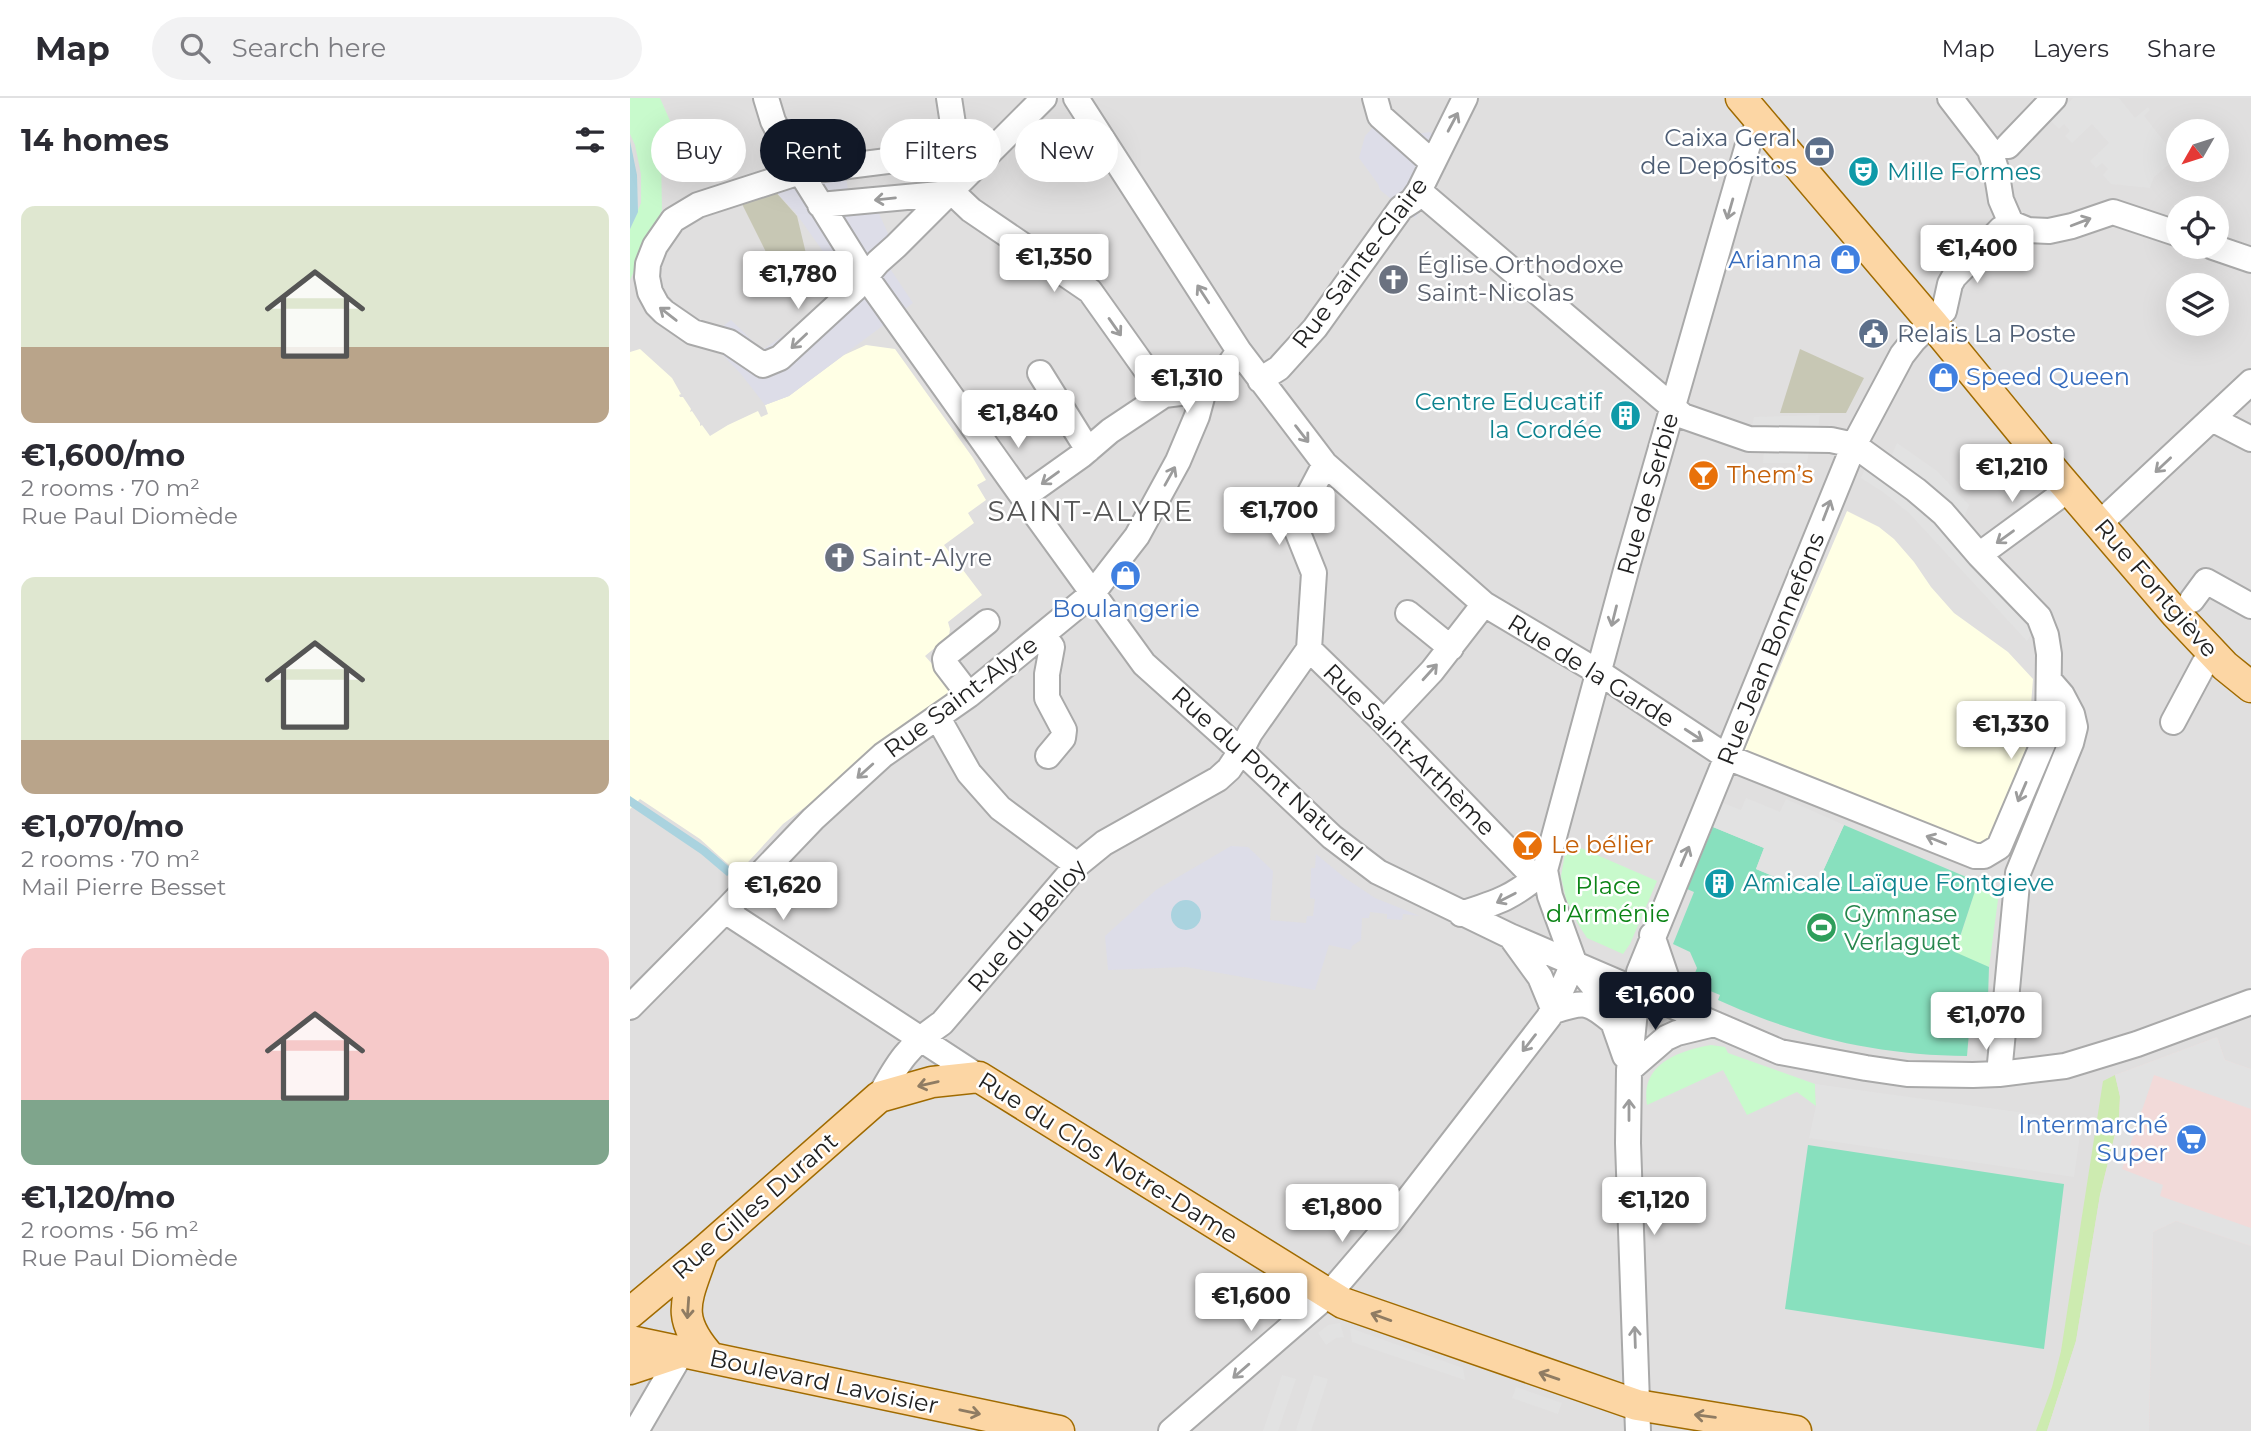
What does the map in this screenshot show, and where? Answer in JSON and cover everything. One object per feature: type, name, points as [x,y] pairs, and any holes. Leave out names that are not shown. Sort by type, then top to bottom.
[{"type":"main road","name":"Rue Fontgiève","points":[[1741,98],[2099,524],[2212,653],[2251,687]]},
{"type":"main road","name":"Rue du Clos Notre-Dame","points":[[979,1077],[1343,1303],[1638,1418],[1797,1431]]},
{"type":"main road","name":"Rue Gilles Durant","points":[[630,1313],[878,1097],[932,1082],[979,1077]]},
{"type":"main road","points":[[703,1252],[686,1310],[691,1333],[711,1358]]},
{"type":"main road","name":"Boulevard Lavoisier","points":[[630,1341],[1059,1431]]},
{"type":"main road","points":[[630,1369],[682,1352]]},
{"type":"street","points":[[766,98],[772,119]]},
{"type":"street","points":[[949,98],[952,119]]},
{"type":"street","points":[[769,182],[698,205],[673,220],[655,246],[647,276],[650,292],[664,312],[693,332],[729,342],[763,366],[780,358],[866,277],[1044,98]]},
{"type":"street","name":"Rue de la Garde","points":[[1076,98],[1239,351],[1325,464],[1484,604],[1600,673],[1727,757],[1975,856],[1995,850],[2000,866],[2018,873]]},
{"type":"street","points":[[1375,98],[1380,116],[1433,163]]},
{"type":"street","name":"Rue Sainte-Claire","points":[[1260,380],[1279,368],[1315,328],[1401,208],[1412,201],[1465,98]]},
{"type":"street","points":[[1950,98],[1990,150],[2001,200],[2011,223],[2028,230],[2049,231],[2113,212],[2166,230]]},
{"type":"street","points":[[2008,146],[2054,98]]},
{"type":"street","name":"Rue de Serbie","points":[[1574,962],[1540,874],[1600,673],[1628,563],[1749,141],[1761,122]]},
{"type":"street","points":[[806,182],[866,277]]},
{"type":"street","points":[[954,182],[954,188],[971,210],[1090,291],[1164,395]]},
{"type":"street","points":[[820,205],[954,188]]},
{"type":"street","points":[[1419,191],[1683,416],[1749,439],[1831,440],[1854,445],[1943,513],[2039,617],[2049,654],[2048,732],[1995,850]]},
{"type":"street","points":[[1933,324],[1944,311],[1954,277],[2001,229],[2011,223]]},
{"type":"street","points":[[2229,252],[2251,260]]},
{"type":"street","name":"Rue du Pont Naturel","points":[[866,277],[1144,664],[1332,837],[1378,872],[1510,936],[1780,1052],[1853,1066],[1907,1074],[1999,1074],[2065,1066],[2137,1044],[2251,1002]]},
{"type":"street","name":"Rue Jean Bonnefons","points":[[1629,1070],[1636,989],[1652,935],[1854,445],[1902,355],[1913,341],[1933,324]]},
{"type":"street","name":"Rue Saint-Alyre","points":[[630,1007],[823,810],[883,755],[969,695],[1092,594],[1137,536],[1178,461],[1197,416],[1204,390],[1220,378],[1239,351]]},
{"type":"street","points":[[1040,373],[1088,450]]},
{"type":"street","points":[[2099,524],[2215,423],[2251,382]]},
{"type":"street","points":[[1023,497],[1110,431],[1164,395],[1204,390]]},
{"type":"street","points":[[2215,423],[2251,442]]},
{"type":"street","points":[[1309,649],[1314,573],[1294,523],[1325,464]]},
{"type":"street","points":[[1979,555],[2069,489]]},
{"type":"street","points":[[2192,600],[2206,581],[2251,606]]},
{"type":"street","points":[[1384,722],[1451,648],[1484,604]]},
{"type":"street","points":[[1408,613],[1451,648]]},
{"type":"street","points":[[969,695],[946,665],[945,659],[947,654],[987,622]]},
{"type":"street","points":[[1043,635],[1052,647],[1047,674],[1047,698],[1064,730],[1063,738],[1048,756]]},
{"type":"street","name":"Rue Saint-Arthème","points":[[1241,751],[1250,733],[1309,649],[1540,874]]},
{"type":"street","points":[[2173,722],[2204,664]]},
{"type":"street","points":[[1999,1074],[2018,873],[2076,727],[2062,695],[2049,680]]},
{"type":"street","points":[[937,718],[969,773],[1000,808],[1077,865]]},
{"type":"street","name":"Rue du Belloy","points":[[919,1038],[942,1023],[1077,865],[1104,843],[1218,779],[1229,769],[1241,751]]},
{"type":"street","points":[[1461,914],[1514,895],[1540,874]]},
{"type":"street","name":"Rue du Clos Notre-Dame","points":[[725,911],[979,1077]]},
{"type":"street","points":[[1652,935],[1668,982],[1690,1013]]},
{"type":"street","name":"Rue du Pont Naturel","points":[[1510,936],[1540,977],[1554,1011]]},
{"type":"street","points":[[1171,1431],[1329,1294],[1389,1224],[1554,1011],[1574,962],[1606,1002],[1616,1025],[1629,1070],[1629,1157],[1638,1418]]},
{"type":"street","points":[[1554,1011],[1575,1004],[1594,1006],[1616,1025]]},
{"type":"street","points":[[1629,1070],[1666,1038],[1714,1024]]},
{"type":"street","name":"Rue Gilles Durant","points":[[878,1097],[919,1038]]},
{"type":"street","points":[[636,1431],[682,1352]]},
{"type":"shaded area","points":[[630,98],[2251,98],[2251,1431],[630,1431]]},
{"type":"shaded area","points":[[2073,98],[2119,98],[2135,118],[2148,107],[2150,110],[2144,116],[2166,144],[2166,167],[2154,177],[2150,188],[2111,184],[2103,175],[2108,169],[2102,163],[2096,168],[2090,161],[2109,143],[2092,124],[2072,143],[2065,136],[2070,131],[2064,124],[2059,129],[2051,121]]},
{"type":"shaded area","points":[[1378,122],[1416,134],[1430,132],[1450,150],[1429,199],[1415,218],[1380,190],[1359,158],[1365,136]]},
{"type":"shaded area","points":[[801,182],[847,182],[848,191],[873,200],[890,238],[889,267],[913,303],[789,396],[765,405],[741,374],[714,346],[718,330],[731,320],[762,350],[789,332],[844,281],[795,212],[774,190]]},
{"type":"shaded area","points":[[774,190],[797,216],[809,266],[782,284],[740,200]]},
{"type":"shaded area","points":[[866,345],[895,349],[986,480],[977,485],[986,500],[968,513],[974,523],[944,545],[982,595],[948,622],[949,636],[925,656],[957,692],[783,824],[738,873],[700,839],[640,799],[630,809],[630,352],[640,349],[672,378],[680,397],[683,397],[691,409],[690,412],[692,411],[700,426],[702,425],[710,436],[758,411],[761,417],[768,414],[765,405],[789,396],[844,355]]},
{"type":"shaded area","points":[[1800,349],[1864,378],[1846,413],[1780,413]]},
{"type":"shaded area","points":[[1820,415],[1818,430],[1751,431],[1754,417]]},
{"type":"shaded area","points":[[1897,443],[1937,471],[1969,505],[1962,522],[1930,485],[1891,457]]},
{"type":"shaded area","points":[[1764,451],[1809,452],[1807,463],[1763,463]]},
{"type":"shaded area","points":[[1866,466],[1916,502],[2035,629],[2027,641],[1909,513],[1861,478]]},
{"type":"shaded area","points":[[1847,511],[1879,527],[1894,539],[1954,613],[2008,652],[2033,679],[2030,718],[2038,737],[1993,841],[1975,848],[1744,751]]},
{"type":"shaded area","points":[[1746,798],[1780,812],[1786,799],[1844,825],[1813,893],[1756,869],[1764,848],[1713,827],[1723,803],[1741,810]]},
{"type":"shaded area","points":[[1231,846],[1248,847],[1273,871],[1270,920],[1306,923],[1307,916],[1313,916],[1315,899],[1310,898],[1311,868],[1315,868],[1316,854],[1375,898],[1420,916],[1403,914],[1402,920],[1387,919],[1387,914],[1370,912],[1369,918],[1362,918],[1361,940],[1352,946],[1351,950],[1329,945],[1315,990],[1186,967],[1108,970],[1105,936],[1156,890]]},
{"type":"shaded area","points":[[2217,1037],[2225,1060],[2251,1069],[2251,1246],[2176,1221],[2153,1232],[2149,1431],[2047,1431],[2076,1341],[2100,1195],[2120,1096],[2115,1075]]},
{"type":"shaded area","points":[[2217,1037],[2225,1060],[2251,1069],[2251,1109],[2154,1075],[2122,1169],[2163,1185],[2160,1196],[2251,1228],[2251,1246],[2176,1221],[2153,1232],[2149,1431],[2047,1431],[2076,1341],[2100,1195],[2119,1118],[2120,1096],[2115,1075]]},
{"type":"shaded area","points":[[1815,1084],[2082,1121],[2074,1177],[1809,1138],[1816,1106]]},
{"type":"shaded area","points":[[1340,1323],[1344,1337],[1336,1338],[1326,1345],[1318,1333],[1328,1325]]},
{"type":"shaded area","points":[[1350,1328],[1463,1368],[1465,1380],[1352,1342]]},
{"type":"shaded area","points":[[1282,1375],[1296,1379],[1278,1431],[1263,1431]]},
{"type":"shaded area","points":[[1314,1375],[1328,1379],[1311,1431],[1298,1431],[1296,1430]]},
{"type":"shaded area","points":[[1516,1387],[1562,1403],[1558,1414],[1512,1398]]},
{"type":"green space","points":[[630,98],[660,98],[669,119],[651,119],[651,182],[661,182],[662,210],[630,280],[630,229],[641,203],[641,174],[630,134]]},
{"type":"green space","name":"Gymnase Verlaguet","points":[[1844,825],[1978,882],[1955,952],[1989,967],[1988,998],[1972,997],[1967,1056],[1870,1048],[1809,1034],[1718,1000],[1720,995],[1691,983],[1697,968],[1690,952],[1673,944],[1694,892],[1687,889],[1713,827],[1764,848],[1756,869],[1813,893]]},
{"type":"green space","name":"Place d'Arménie","points":[[1567,842],[1657,881],[1630,944],[1623,954],[1587,938],[1578,924],[1566,899],[1561,876]]},
{"type":"green space","points":[[1978,882],[1999,892],[1989,967],[1955,953]]},
{"type":"green space","points":[[1711,1045],[1725,1047],[1728,1053],[1815,1084],[1816,1106],[1797,1092],[1747,1115],[1723,1070],[1647,1105],[1646,1091],[1655,1070],[1674,1056]]},
{"type":"green space","points":[[2115,1075],[2120,1097],[2119,1118],[2100,1195],[2076,1341],[2047,1431],[2036,1431],[2052,1387],[2061,1351],[2103,1081]]},
{"type":"green space","points":[[1808,1145],[2064,1184],[2044,1349],[1785,1309]]},
{"type":"water","points":[[630,141],[637,175],[638,212],[630,229]]},
{"type":"water","points":[[630,796],[706,847],[733,870],[727,876],[701,854],[630,806]]},
{"type":"water","points":[[1186,900],[1192,901],[1200,909],[1200,921],[1192,929],[1186,930],[1180,929],[1172,921],[1171,915],[1172,909],[1180,901]]},
{"type":"place","name":"Caixa Geral de Depósitos","points":[[1820,152]]},
{"type":"place","name":"Mille Formes","points":[[1864,172]]},
{"type":"place","name":"Arianna","points":[[1845,260]]},
{"type":"place","name":"Église Orthodoxe Saint-Nicolas","points":[[1394,279]]},
{"type":"place","name":"Relais La Poste","points":[[1874,334]]},
{"type":"place","name":"Speed Queen","points":[[1943,377]]},
{"type":"place","name":"Centre Educatif la Cordée","points":[[1625,416]]},
{"type":"place","name":"Them’s","points":[[1704,475]]},
{"type":"place","name":"Saint-Alyre","points":[[839,558]]},
{"type":"place","name":"Boulangerie","points":[[1126,575]]},
{"type":"place","name":"Le bélier","points":[[1528,845]]},
{"type":"place","name":"Amicale Laïque Fontgieve","points":[[1720,883]]},
{"type":"place","name":"Gymnase Verlaguet","points":[[1821,928]]},
{"type":"place","name":"Intermarché Super","points":[[2191,1139]]},
{"type":"district","name":"SAINT-ALYRE","points":[[1091,511]]}]
